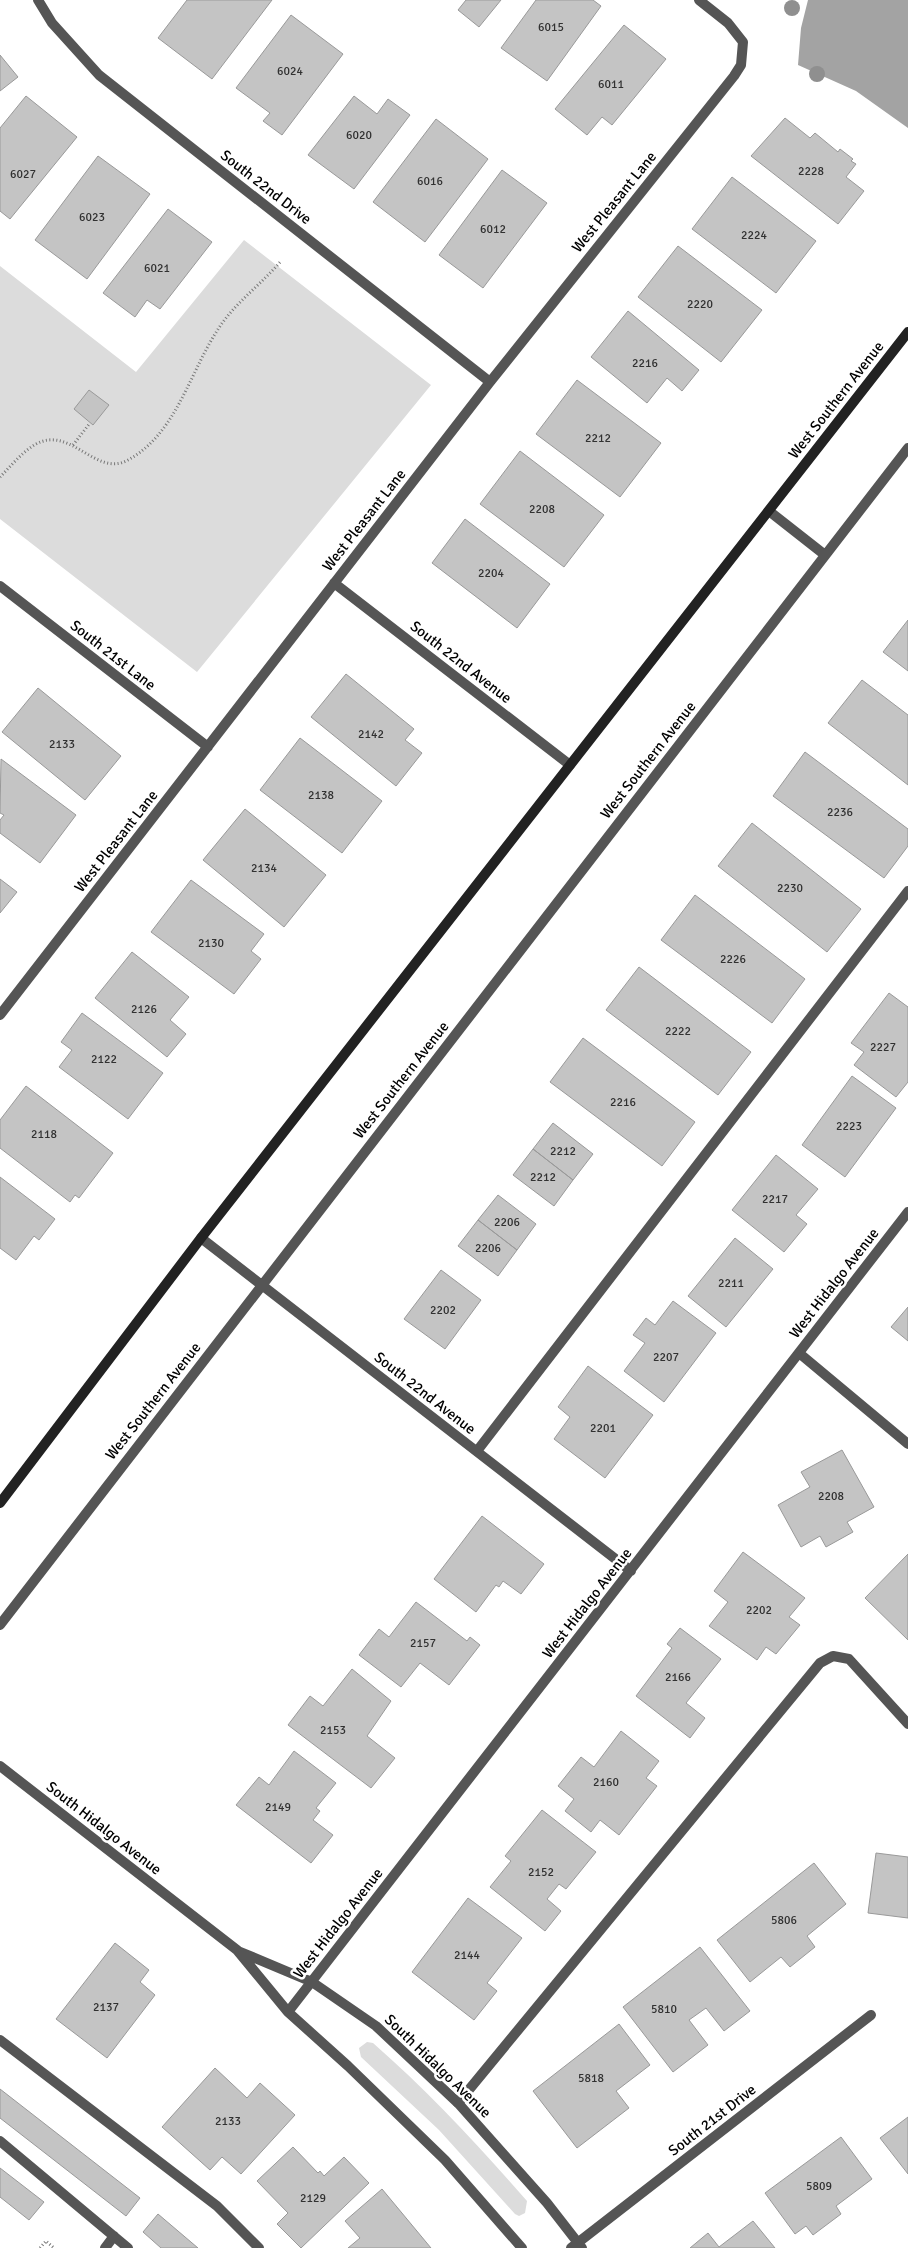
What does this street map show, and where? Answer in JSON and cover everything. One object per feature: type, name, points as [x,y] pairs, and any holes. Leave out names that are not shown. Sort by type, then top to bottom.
[{"type":"main road","name":"West Southern Avenue","points":[[0,1503],[201,1238],[908,332]]},
{"type":"street","name":"South 22nd Drive","points":[[38,0],[52,23],[99,75],[490,382]]},
{"type":"street","name":"West Pleasant Lane","points":[[0,1015],[490,382],[734,76],[741,65],[743,42],[728,23],[699,0]]},
{"type":"street","name":"West Southern Avenue","points":[[0,1624],[908,448]]},
{"type":"street","points":[[769,510],[826,555]]},
{"type":"street","name":"South 22nd Avenue","points":[[334,583],[570,765]]},
{"type":"street","name":"South 21st Lane","points":[[0,586],[208,747]]},
{"type":"street","points":[[477,1451],[908,890]]},
{"type":"street","name":"West Hidalgo Avenue","points":[[288,2012],[908,1212]]},
{"type":"street","name":"South 22nd Avenue","points":[[201,1238],[631,1571]]},
{"type":"street","points":[[799,1353],[908,1444]]},
{"type":"street","points":[[458,2103],[820,1663],[833,1656],[849,1659],[908,1724]]},
{"type":"street","name":"South Hidalgo Avenue","points":[[0,1766],[238,1950],[288,2012],[348,2066],[445,2160],[522,2248]]},
{"type":"street","name":"South Hidalgo Avenue","points":[[238,1950],[312,1982],[376,2026],[458,2103],[547,2203],[577,2246]]},
{"type":"street","name":"South 21st Drive","points":[[577,2246],[871,2015]]},
{"type":"street","points":[[0,2040],[217,2206],[259,2248]]},
{"type":"street","points":[[0,2141],[128,2248]]},
{"type":"street","points":[[105,2248],[114,2236]]},
{"type":"path","points":[[0,477],[37,443],[50,440],[73,445],[106,464],[115,465],[128,460],[145,448],[170,420],[217,330],[281,261]]},
{"type":"path","points":[[73,445],[90,423]]},
{"type":"path","points":[[40,2248],[46,2241],[54,2248]]},
{"type":"shaded area","points":[[808,0],[908,0],[908,128],[856,91],[798,65],[801,28]]},
{"type":"shaded area","points":[[244,240],[431,385],[197,672],[0,519],[0,266],[136,372]]},
{"type":"shaded area","points":[[367,2042],[373,2043],[394,2062],[472,2139],[527,2201],[525,2213],[519,2216],[515,2214],[439,2130],[361,2057],[359,2048]]},
{"type":"building","points":[[187,0],[272,0],[212,79],[158,38]]},
{"type":"building","points":[[466,0],[501,0],[479,27],[458,10]]},
{"type":"building","points":[[536,0],[593,0],[601,6],[547,81],[501,48]]},
{"type":"building","points":[[291,15],[343,54],[282,135],[263,121],[270,113],[236,88]]},
{"type":"building","points":[[624,25],[666,59],[612,125],[602,117],[587,135],[555,109]]},
{"type":"building","points":[[0,55],[18,77],[0,91]]},
{"type":"building","points":[[26,96],[77,137],[10,219],[0,211],[0,128]]},
{"type":"building","points":[[354,96],[377,114],[388,99],[410,115],[354,189],[308,155]]},
{"type":"building","points":[[785,118],[810,138],[815,133],[838,152],[840,149],[853,159],[851,161],[856,164],[846,177],[864,191],[838,224],[751,156]]},
{"type":"building","points":[[436,119],[488,159],[425,242],[373,202]]},
{"type":"building","points":[[98,156],[150,194],[87,279],[35,240]]},
{"type":"building","points":[[502,170],[547,203],[483,288],[439,255]]},
{"type":"building","points":[[732,177],[816,241],[776,293],[692,229]]},
{"type":"building","points":[[168,209],[212,242],[160,309],[147,300],[135,317],[103,293]]},
{"type":"building","points":[[678,246],[762,310],[721,362],[638,297]]},
{"type":"building","points":[[628,311],[699,370],[682,391],[667,378],[647,403],[591,357]]},
{"type":"building","points":[[577,380],[661,443],[620,497],[536,434]]},
{"type":"building","points":[[89,390],[109,405],[93,425],[74,409]]},
{"type":"building","points":[[520,451],[604,515],[564,567],[480,504]]},
{"type":"building","points":[[465,519],[550,584],[517,628],[432,563]]},
{"type":"building","points":[[908,620],[908,671],[883,652]]},
{"type":"building","points":[[346,674],[414,729],[405,740],[422,753],[396,786],[311,717]]},
{"type":"building","points":[[862,680],[908,715],[908,785],[828,723]]},
{"type":"building","points":[[38,688],[121,756],[85,800],[2,732]]},
{"type":"building","points":[[300,738],[382,801],[342,853],[260,790]]},
{"type":"building","points":[[805,752],[908,829],[908,846],[884,878],[773,796]]},
{"type":"building","points":[[1,759],[76,815],[40,863],[0,833],[0,820],[4,815],[0,813]]},
{"type":"building","points":[[245,809],[326,875],[284,927],[203,860]]},
{"type":"building","points":[[752,823],[861,909],[827,952],[718,866]]},
{"type":"building","points":[[0,879],[17,892],[0,913]]},
{"type":"building","points":[[191,880],[264,934],[251,951],[261,959],[234,994],[151,932]]},
{"type":"building","points":[[695,895],[805,979],[772,1023],[661,940]]},
{"type":"building","points":[[132,952],[189,997],[170,1020],[186,1034],[167,1057],[95,998]]},
{"type":"building","points":[[639,967],[751,1052],[718,1095],[606,1010]]},
{"type":"building","points":[[889,993],[908,1007],[908,1082],[896,1097],[854,1065],[864,1052],[851,1043]]},
{"type":"building","points":[[82,1013],[163,1073],[128,1119],[59,1067],[72,1050],[61,1042]]},
{"type":"building","points":[[583,1038],[695,1122],[662,1166],[550,1082]]},
{"type":"building","points":[[852,1076],[896,1108],[845,1177],[802,1145]]},
{"type":"building","points":[[26,1086],[113,1153],[79,1198],[75,1195],[70,1202],[0,1148],[0,1120]]},
{"type":"building","points":[[553,1123],[593,1154],[573,1180],[533,1149]]},
{"type":"building","points":[[533,1149],[573,1180],[554,1206],[513,1175]]},
{"type":"building","points":[[776,1155],[818,1189],[796,1215],[807,1224],[784,1252],[732,1210]]},
{"type":"building","points":[[0,1177],[55,1219],[39,1240],[34,1236],[16,1260],[0,1248]]},
{"type":"building","points":[[498,1195],[536,1224],[517,1250],[478,1220]]},
{"type":"building","points":[[478,1220],[517,1250],[498,1276],[458,1246]]},
{"type":"building","points":[[735,1238],[773,1269],[726,1327],[688,1296]]},
{"type":"building","points":[[441,1270],[481,1300],[445,1349],[404,1319]]},
{"type":"building","points":[[673,1301],[716,1333],[664,1402],[624,1371],[645,1343],[633,1335],[646,1318],[655,1325]]},
{"type":"building","points":[[908,1307],[908,1341],[891,1327]]},
{"type":"building","points":[[588,1366],[653,1415],[605,1478],[554,1439],[570,1417],[558,1407]]},
{"type":"building","points":[[842,1450],[874,1507],[847,1522],[853,1532],[826,1547],[820,1536],[801,1547],[778,1505],[810,1487],[801,1472]]},
{"type":"building","points":[[482,1516],[544,1564],[521,1594],[503,1581],[499,1587],[496,1585],[476,1612],[434,1579]]},
{"type":"building","points":[[743,1552],[805,1598],[789,1617],[800,1625],[776,1654],[766,1647],[757,1660],[709,1626],[728,1602],[714,1591]]},
{"type":"building","points":[[908,1554],[908,1640],[865,1598]]},
{"type":"building","points":[[416,1602],[467,1641],[470,1637],[480,1645],[449,1685],[420,1663],[401,1687],[359,1655],[379,1629],[389,1637]]},
{"type":"building","points":[[680,1628],[721,1659],[686,1703],[705,1718],[690,1738],[636,1696],[672,1648],[667,1644]]},
{"type":"building","points":[[352,1669],[391,1701],[367,1736],[395,1758],[371,1788],[288,1725],[310,1696],[323,1706]]},
{"type":"building","points":[[621,1731],[659,1761],[646,1778],[657,1786],[619,1835],[600,1820],[591,1832],[565,1811],[574,1799],[558,1786],[581,1757],[594,1767]]},
{"type":"building","points":[[294,1751],[336,1783],[316,1808],[320,1811],[313,1820],[333,1835],[311,1863],[236,1805],[259,1777],[269,1785]]},
{"type":"building","points":[[542,1810],[596,1852],[566,1889],[559,1884],[547,1899],[561,1911],[545,1931],[490,1887],[511,1861],[505,1856]]},
{"type":"building","points":[[876,1853],[908,1857],[908,1918],[868,1913]]},
{"type":"building","points":[[814,1863],[846,1904],[807,1936],[815,1947],[790,1967],[781,1957],[750,1982],[717,1940]]},
{"type":"building","points":[[468,1898],[522,1938],[487,1983],[497,1991],[474,2020],[412,1972]]},
{"type":"building","points":[[115,1943],[149,1970],[140,1982],[155,1995],[107,2058],[56,2019]]},
{"type":"building","points":[[700,1947],[750,2011],[724,2031],[706,2008],[689,2020],[708,2045],[673,2072],[623,2007]]},
{"type":"building","points":[[619,2024],[650,2065],[616,2091],[629,2108],[577,2148],[533,2091]]},
{"type":"building","points":[[215,2068],[247,2098],[260,2083],[295,2115],[241,2174],[222,2157],[210,2170],[162,2127]]},
{"type":"building","points":[[0,2089],[140,2198],[126,2216],[0,2118]]},
{"type":"building","points":[[908,2117],[908,2174],[880,2138]]},
{"type":"building","points":[[841,2137],[872,2179],[836,2206],[841,2214],[813,2235],[806,2226],[795,2234],[765,2193]]},
{"type":"building","points":[[293,2147],[318,2173],[320,2171],[324,2176],[344,2157],[369,2183],[301,2248],[277,2224],[288,2213],[257,2181]]},
{"type":"building","points":[[0,2168],[44,2202],[29,2220],[0,2197]]},
{"type":"building","points":[[382,2189],[431,2248],[348,2248],[360,2238],[345,2221]]},
{"type":"building","points":[[158,2214],[198,2248],[161,2248],[143,2232]]},
{"type":"building","points":[[753,2221],[775,2248],[690,2248],[708,2233],[719,2247]]}]
